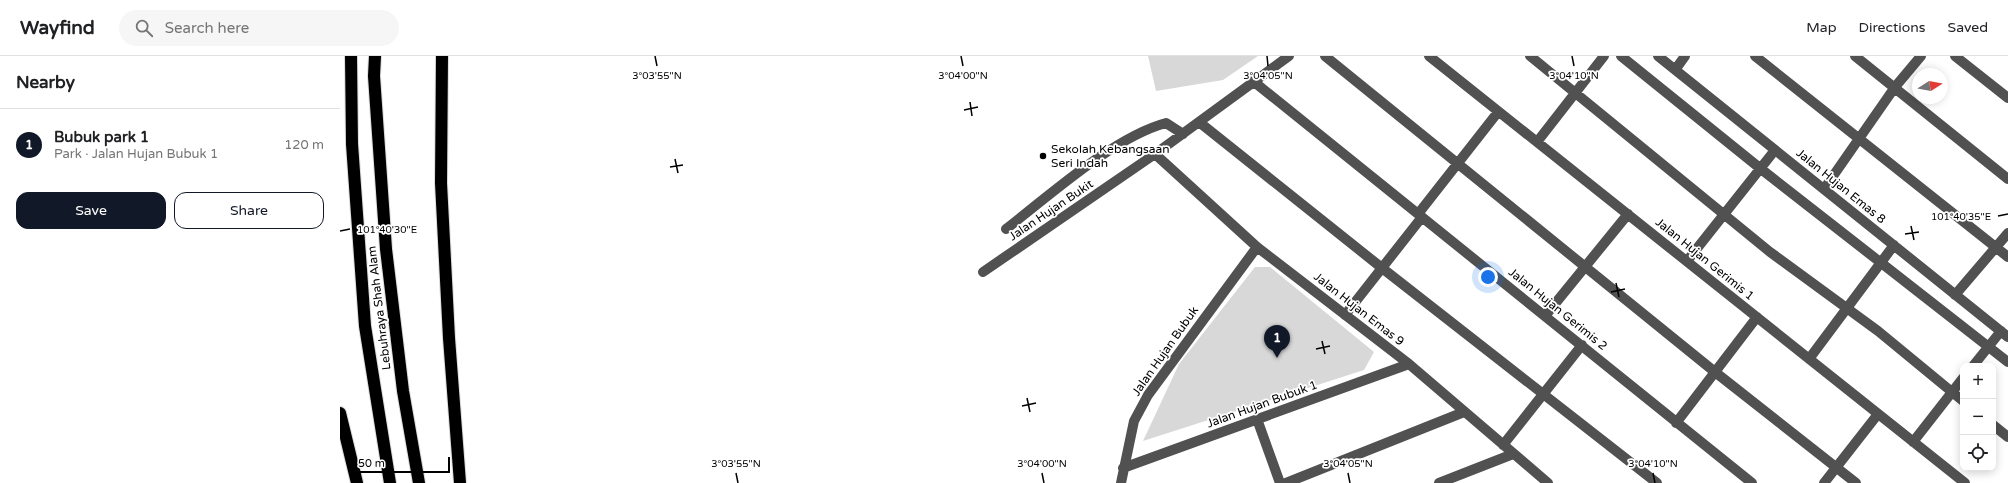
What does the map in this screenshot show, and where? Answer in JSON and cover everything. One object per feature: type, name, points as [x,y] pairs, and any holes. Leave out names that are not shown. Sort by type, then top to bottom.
[{"type":"highway","name":"Lebuhraya Shah Alam","points":[[351,56],[352,144],[365,326],[390,483]]},
{"type":"highway","name":"Lebuhraya Shah Alam","points":[[375,56],[374,76],[386,250],[403,391],[419,483]]},
{"type":"highway","points":[[442,56],[441,183],[449,338],[460,483]]},
{"type":"highway","points":[[340,413],[357,483]]},
{"type":"street","name":"Jalan Hujan Bukit","points":[[983,272],[1156,154],[1253,81],[1290,56]]},
{"type":"street","points":[[1325,56],[1715,372],[1856,483]]},
{"type":"street","name":"Jalan Hujan Gerimis 1","points":[[1429,56],[1965,483]]},
{"type":"street","points":[[1530,56],[1726,214],[1770,252],[1878,331],[1961,399]]},
{"type":"street","points":[[1537,142],[1604,56]]},
{"type":"street","points":[[1621,56],[2008,362]]},
{"type":"street","name":"Jalan Hujan Emas 8","points":[[1658,56],[2004,334]]},
{"type":"street","points":[[1675,70],[1685,56]]},
{"type":"street","points":[[1755,56],[2008,257]]},
{"type":"street","points":[[1855,56],[2008,179]]},
{"type":"street","points":[[1824,189],[1858,138],[1895,87],[1921,56]]},
{"type":"street","points":[[1955,56],[2008,98]]},
{"type":"street","name":"Jalan Hujan Gerimis 2","points":[[1253,81],[1582,345],[1748,482]]},
{"type":"street","points":[[1345,315],[1382,268],[1457,164],[1498,112]]},
{"type":"street","points":[[1199,122],[1382,268],[1657,483]]},
{"type":"street","points":[[1006,229],[1104,154],[1154,126],[1166,123],[1183,134]]},
{"type":"street","points":[[1687,261],[1726,214],[1775,150]]},
{"type":"street","name":"Jalan Hujan Emas 9","points":[[1156,154],[1257,246],[1409,364],[1548,483]]},
{"type":"street","points":[[1545,316],[1628,214]]},
{"type":"street","points":[[1955,295],[2008,233]]},
{"type":"street","name":"Jalan Hujan Bubuk","points":[[1121,483],[1134,421],[1148,395],[1257,246]]},
{"type":"street","points":[[1809,359],[1894,246]]},
{"type":"street","points":[[1676,423],[1757,317]]},
{"type":"street","points":[[1975,363],[1989,346],[2004,334]]},
{"type":"street","points":[[1503,445],[1582,345]]},
{"type":"street","name":"Jalan Hujan Bubuk 1","points":[[1123,468],[1409,364]]},
{"type":"street","points":[[1913,442],[1960,382]]},
{"type":"street","points":[[1286,483],[1464,412]]},
{"type":"street","points":[[1824,483],[1878,414]]},
{"type":"street","points":[[1257,419],[1280,483]]},
{"type":"street","points":[[1996,427],[2008,437]]},
{"type":"street","points":[[1439,483],[1513,454]]},
{"type":"shaded area","points":[[1148,56],[1258,56],[1223,80],[1156,91]]},
{"type":"shaded area","points":[[1255,267],[1270,267],[1374,352],[1364,370],[1143,441],[1179,364]]},
{"type":"place","name":"Sekolah Kebangsaan Seri Indah","points":[[1043,156]]},
{"type":"place","name":"Bubuk park 1","points":[[1277,358]]}]
